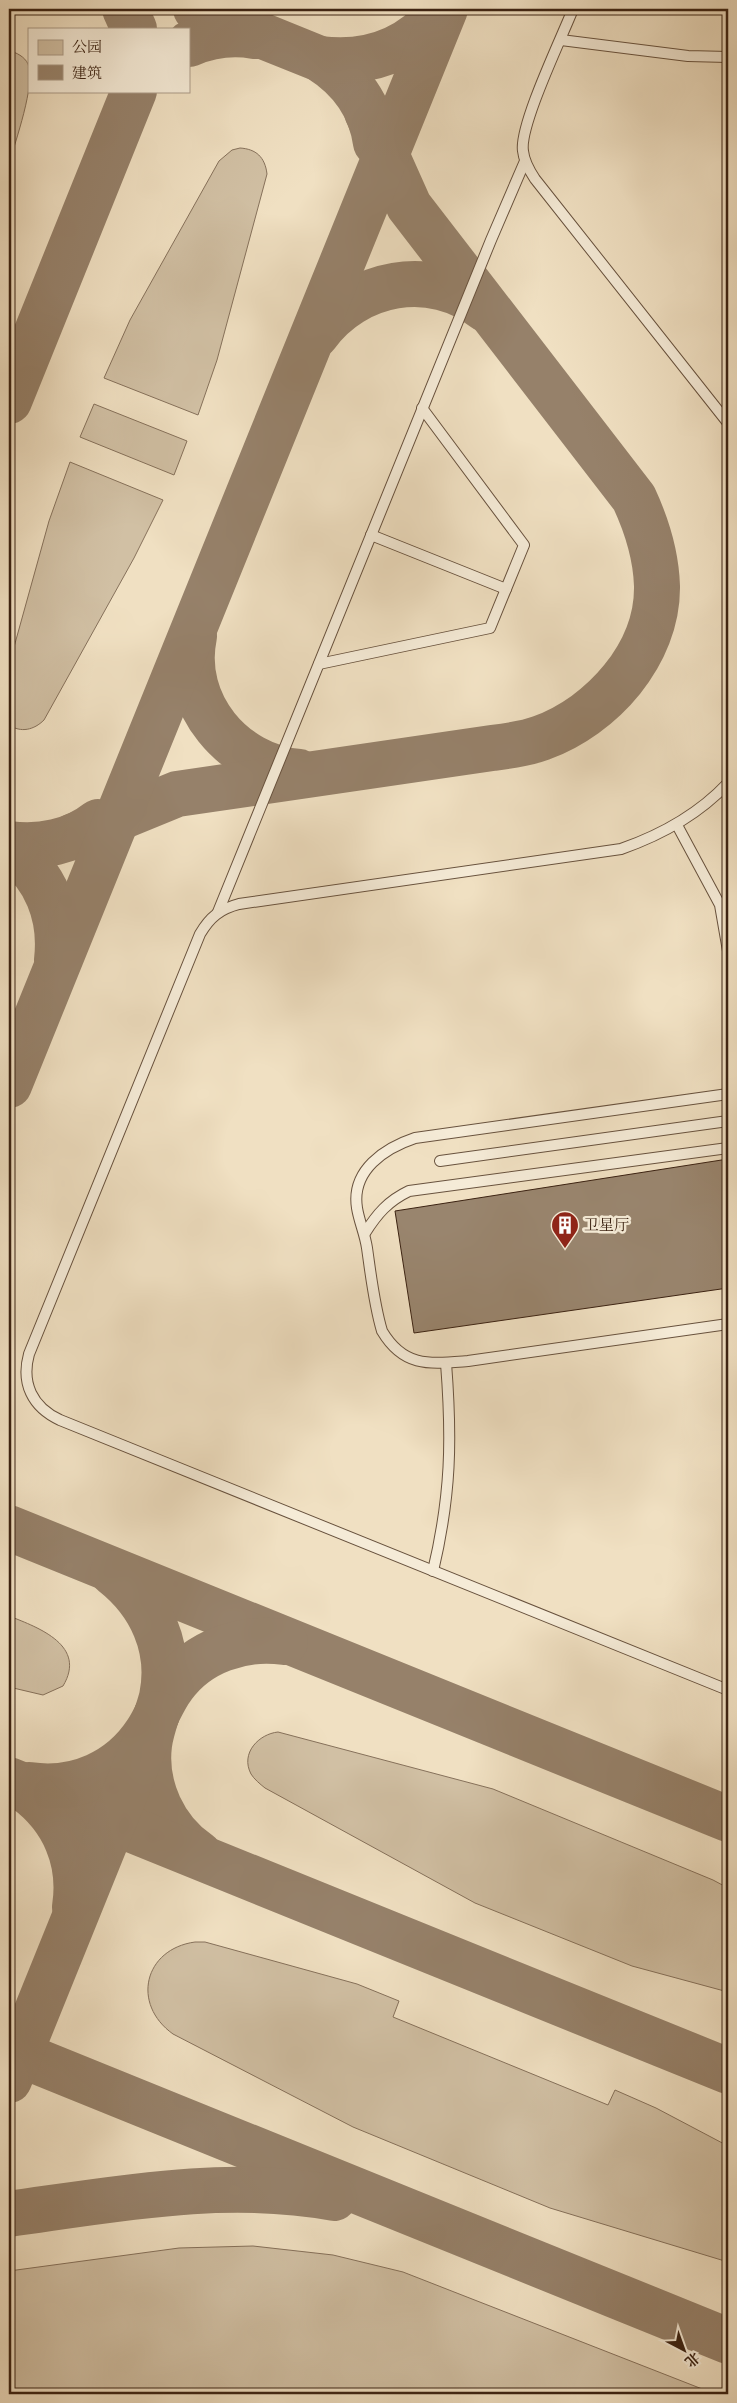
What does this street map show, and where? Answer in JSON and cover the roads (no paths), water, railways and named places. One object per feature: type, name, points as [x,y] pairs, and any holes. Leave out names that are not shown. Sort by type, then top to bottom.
[{"type":"lane","points":[[573,9],[527,123],[522,150],[525,161],[535,179],[728,422]]},
{"type":"lane","points":[[560,40],[688,56],[728,57]]},
{"type":"lane","points":[[218,912],[490,240],[525,161]]},
{"type":"lane","points":[[319,664],[490,628],[506,590],[524,545],[422,408]]},
{"type":"lane","points":[[371,535],[506,590]]},
{"type":"lane","points":[[728,783],[703,806],[677,825],[649,839],[620,849],[239,904],[218,912],[210,918],[200,934],[26,1365],[27,1386],[39,1406],[49,1415],[728,1690]]},
{"type":"lane","points":[[677,825],[720,905],[728,951]]},
{"type":"lane","points":[[728,1094],[425,1137],[400,1144],[386,1151],[364,1173],[358,1188],[356,1207],[365,1233],[378,1318],[388,1341],[408,1358],[419,1362],[446,1363],[728,1324]]},
{"type":"lane","points":[[440,1161],[728,1121]]},
{"type":"lane","points":[[365,1233],[384,1207],[396,1197],[409,1191],[728,1148]]},
{"type":"lane","points":[[433,1571],[442,1534],[450,1480],[450,1414],[446,1363]]},
{"type":"place","name":"卫星厅","points":[[565,1249]]}]
